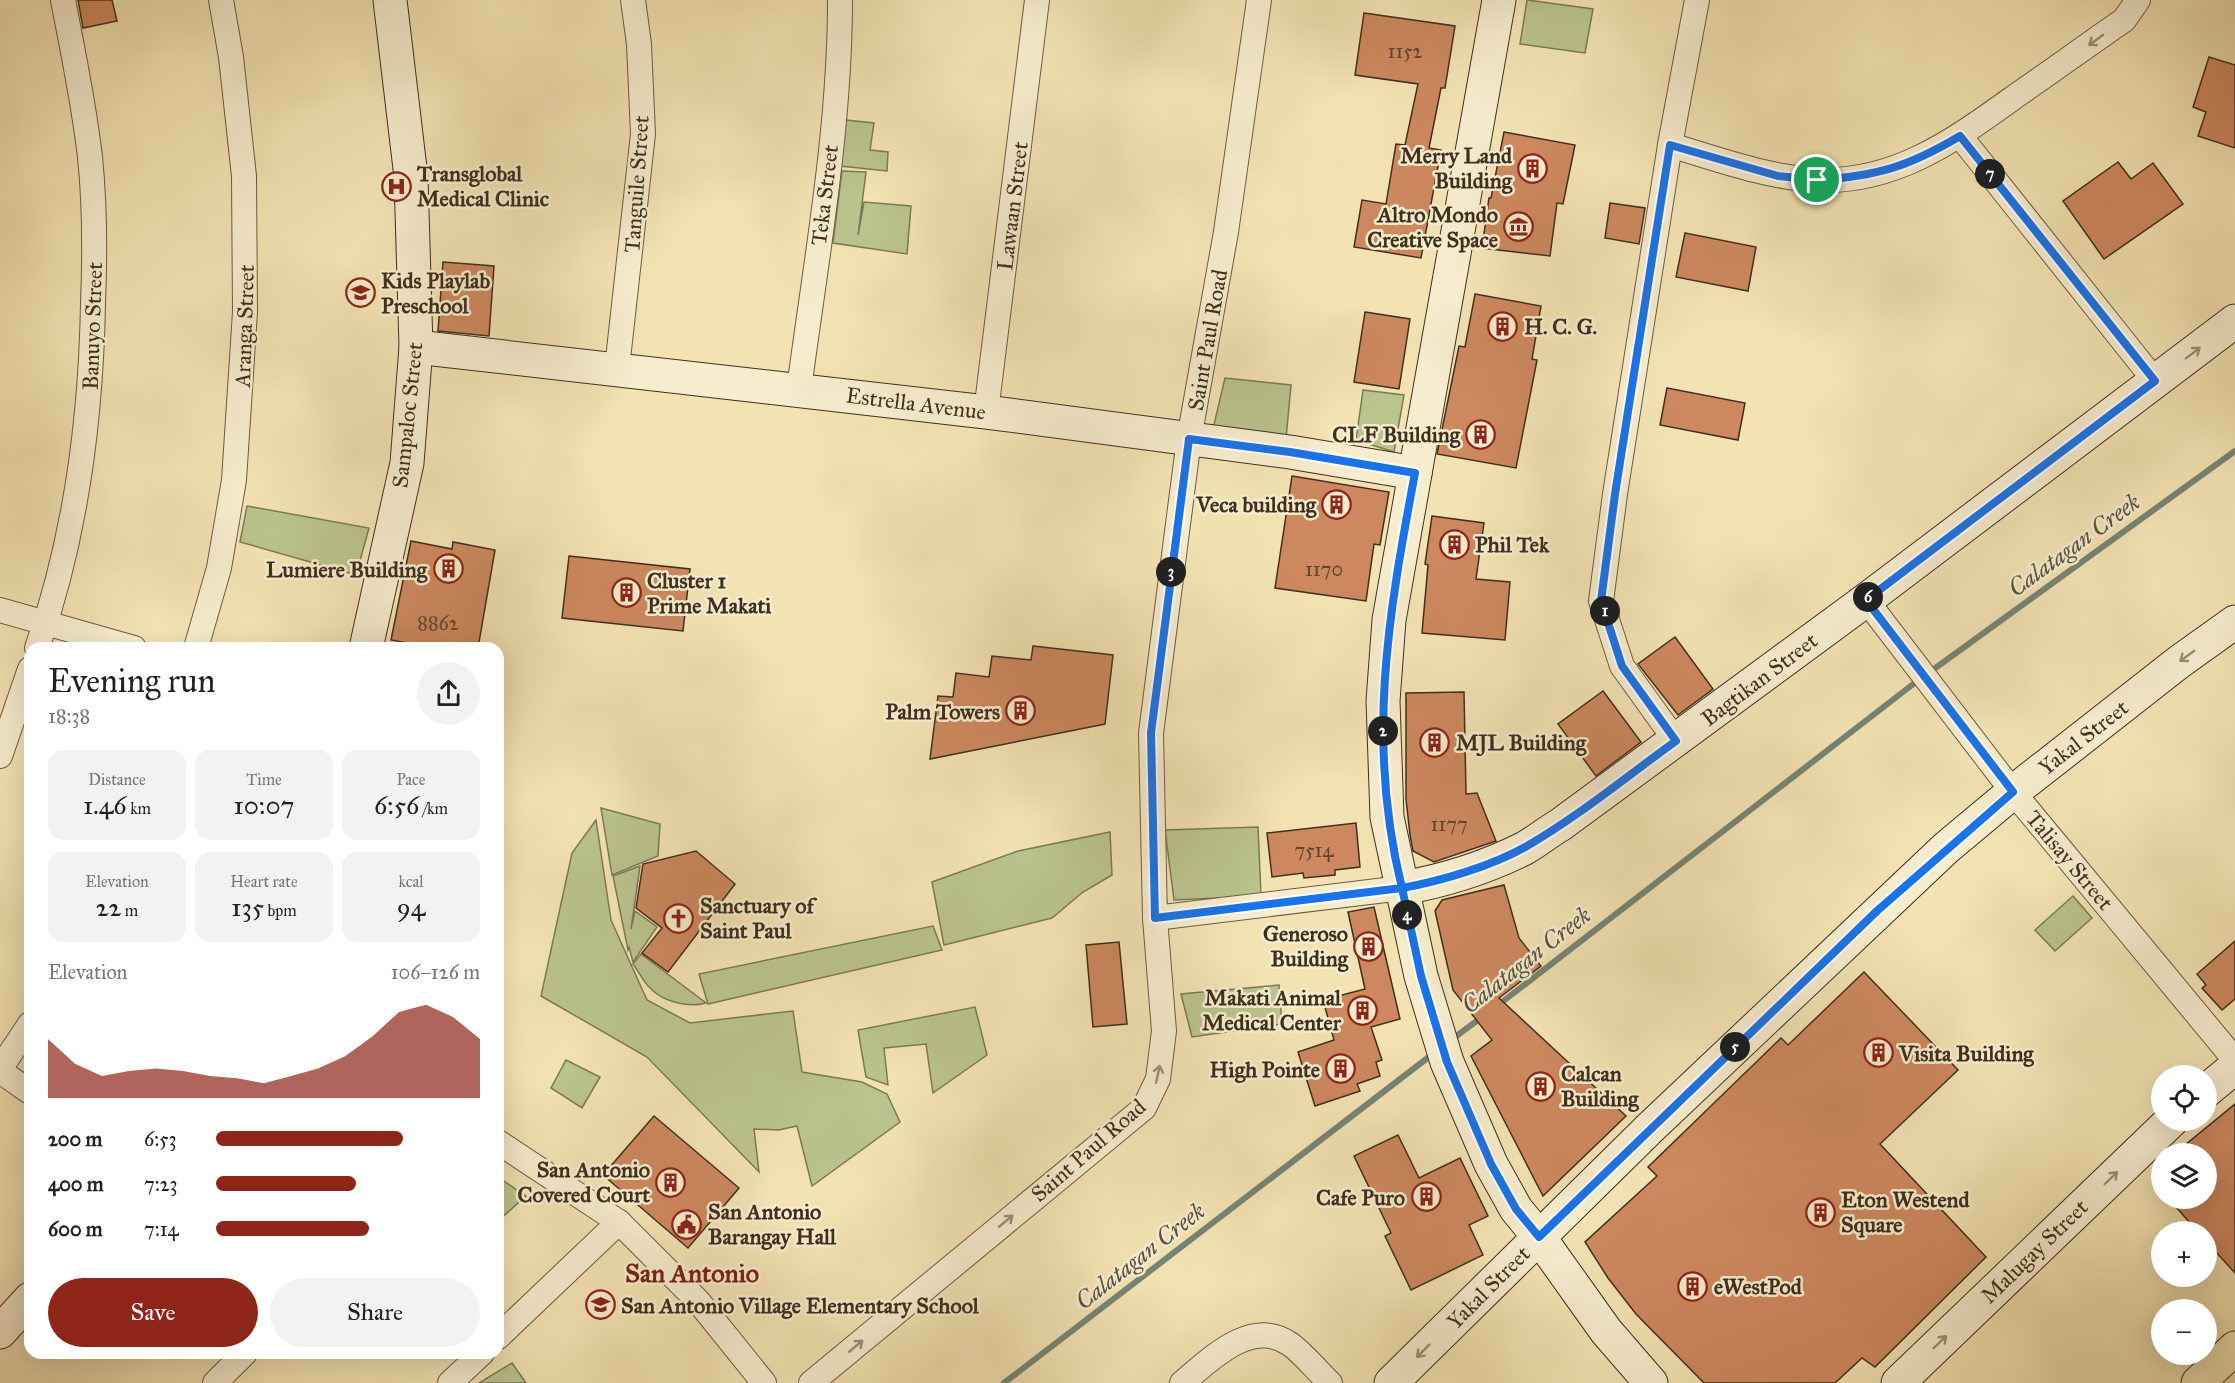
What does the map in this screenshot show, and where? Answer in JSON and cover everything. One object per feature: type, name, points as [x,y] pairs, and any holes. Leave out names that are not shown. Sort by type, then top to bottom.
[{"type":"main road","points":[[2198,1383],[2235,1348]]},
{"type":"street","name":"Banuyo Street","points":[[39,642],[72,517],[83,453],[92,370],[95,240],[90,158],[63,0]]},
{"type":"street","name":"Aranga Street","points":[[198,642],[219,568],[234,480],[245,312],[244,176],[231,57],[221,0]]},
{"type":"street","name":"Sampaloc Street","points":[[367,642],[407,463],[416,346],[411,177],[390,0]]},
{"type":"street","name":"Tanguile Street","points":[[617,369],[643,134],[639,44],[633,0]]},
{"type":"street","name":"Teka Street","points":[[799,389],[831,138],[840,41],[840,0]]},
{"type":"street","name":"Lawaan Street","points":[[986,412],[1037,0]]},
{"type":"street","name":"Saint Paul Road","points":[[811,1383],[1143,1108],[1158,1079],[1164,1031],[1155,918],[1151,733],[1189,439],[1226,232],[1259,0]]},
{"type":"street","points":[[1499,0],[1389,620],[1383,701],[1387,817],[1421,976],[1436,1029],[1447,1062],[1491,1164],[1516,1209],[1539,1237],[1606,1331],[1651,1383]]},
{"type":"street","points":[[1676,741],[1622,666],[1601,601],[1615,494],[1670,145],[1697,0]]},
{"type":"street","points":[[1670,145],[1778,176],[1817,180],[1861,177],[1891,170],[1929,155],[1960,136],[2124,20],[2138,0]]},
{"type":"street","points":[[1960,136],[2155,381]]},
{"type":"street","name":"Bagtikan Street","points":[[1155,918],[1402,888],[1451,876],[1525,848],[1676,741],[1866,600],[2235,321]]},
{"type":"street","name":"Estrella Avenue","points":[[416,346],[986,412],[1290,452],[1415,473]]},
{"type":"street","name":"Talisay Street","points":[[1866,600],[2013,792],[2235,1060]]},
{"type":"street","points":[[0,610],[113,642]]},
{"type":"street","name":"Yakal Street","points":[[1391,1383],[1878,910],[2013,792],[2179,662],[2235,622]]},
{"type":"street","points":[[0,756],[24,686]]},
{"type":"street","points":[[24,1032],[0,1070],[24,1088]]},
{"type":"street","points":[[2217,1082],[2235,1067]]},
{"type":"street","name":"Malugay Street","points":[[1898,1383],[2161,1131]]},
{"type":"street","points":[[504,1146],[619,1222],[698,1301],[764,1383]]},
{"type":"street","points":[[504,1332],[619,1222]]},
{"type":"street","points":[[0,1332],[24,1306]]},
{"type":"street","points":[[1182,1383],[1229,1346],[1262,1334],[1289,1344],[1330,1383]]},
{"type":"street","points":[[215,1383],[239,1359]]},
{"type":"street","points":[[450,1383],[476,1359]]},
{"type":"green space","points":[[1527,0],[1593,9],[1585,53],[1520,44]]},
{"type":"green space","points":[[846,120],[874,123],[870,150],[888,152],[887,171],[840,166]]},
{"type":"green space","points":[[842,171],[866,172],[858,235],[864,202],[911,206],[907,254],[833,243]]},
{"type":"green space","points":[[1225,378],[1291,385],[1286,439],[1212,433]]},
{"type":"green space","points":[[1363,390],[1404,395],[1394,452],[1356,440]]},
{"type":"green space","points":[[247,506],[369,528],[356,575],[240,542]]},
{"type":"green space","points":[[601,808],[660,824],[658,856],[612,875]]},
{"type":"green space","points":[[596,820],[611,920],[647,1000],[690,1023],[793,1011],[802,1072],[862,1082],[887,1094],[900,1122],[812,1186],[797,1126],[779,1130],[754,1129],[759,1172],[647,1057],[541,996],[572,853]]},
{"type":"green space","points":[[1258,827],[1261,896],[1174,900],[1165,830]]},
{"type":"green space","points":[[1110,832],[1112,875],[1083,892],[1052,918],[944,945],[932,882],[1018,851]]},
{"type":"green space","points":[[640,866],[631,929],[635,911],[657,927],[633,962],[629,947],[628,950],[613,876]]},
{"type":"green space","points":[[2073,896],[2092,918],[2055,951],[2035,930]]},
{"type":"green space","points":[[933,926],[942,950],[708,1004],[699,974]]},
{"type":"green space","points":[[641,954],[706,1003],[685,1004],[656,994],[646,984],[633,964]]},
{"type":"green space","points":[[1279,985],[1282,1024],[1192,1037],[1181,994]]},
{"type":"green space","points":[[975,1007],[987,1055],[933,1093],[926,1044],[884,1048],[888,1085],[866,1077],[858,1030]]},
{"type":"green space","points":[[566,1060],[600,1077],[582,1108],[551,1088]]},
{"type":"green space","points":[[504,1181],[526,1196],[504,1216]]},
{"type":"green space","points":[[512,1363],[526,1383],[479,1383]]},
{"type":"building","points":[[78,0],[112,0],[117,21],[83,28]]},
{"type":"building","points":[[1364,13],[1455,26],[1445,88],[1441,88],[1429,148],[1441,150],[1421,258],[1354,247],[1362,200],[1386,204],[1396,144],[1405,145],[1418,84],[1355,75]]},
{"type":"building","points":[[2209,57],[2235,65],[2235,148],[2198,136],[2206,112],[2193,107]]},
{"type":"building","points":[[1504,132],[1575,145],[1563,204],[1557,203],[1550,256],[1482,248],[1489,198],[1491,198]]},
{"type":"building","points":[[2118,162],[2131,179],[2153,163],[2183,204],[2104,259],[2063,201]]},
{"type":"building","points":[[1610,203],[1645,208],[1639,244],[1605,238]]},
{"type":"building","points":[[1685,233],[1756,247],[1748,291],[1676,277]]},
{"type":"building","points":[[443,262],[494,266],[489,336],[438,331]]},
{"type":"building","points":[[1475,294],[1541,306],[1532,359],[1537,360],[1516,468],[1437,454],[1459,346],[1465,347]]},
{"type":"building","points":[[1365,312],[1410,319],[1399,389],[1354,382]]},
{"type":"building","points":[[1667,388],[1745,403],[1738,440],[1660,425]]},
{"type":"building","points":[[1292,476],[1389,492],[1380,545],[1374,544],[1366,601],[1275,588]]},
{"type":"building","points":[[1432,516],[1484,523],[1476,579],[1510,582],[1505,640],[1422,633],[1428,565],[1425,564]]},
{"type":"building","points":[[411,541],[452,549],[453,542],[495,550],[479,642],[391,640]]},
{"type":"building","name":"Cluster 1 Prime Makati","points":[[569,556],[690,569],[683,631],[562,618]]},
{"type":"building","points":[[1675,637],[1713,689],[1678,715],[1638,664]]},
{"type":"building","name":"Palm Towers","points":[[1033,646],[1113,655],[1105,724],[930,759],[938,696],[953,697],[956,673],[989,677],[992,656],[1031,660]]},
{"type":"building","points":[[1603,691],[1641,742],[1596,776],[1558,724]]},
{"type":"building","points":[[1464,692],[1466,794],[1477,793],[1496,841],[1434,862],[1413,851],[1410,835],[1406,799],[1406,693]]},
{"type":"building","points":[[1356,823],[1360,867],[1335,870],[1335,875],[1304,878],[1303,873],[1272,877],[1267,833]]},
{"type":"building","name":"Sanctuary of Saint Paul","points":[[696,851],[735,884],[668,972],[642,953],[662,928],[636,908],[643,864]]},
{"type":"building","points":[[1504,885],[1519,938],[1541,966],[1499,998],[1626,1116],[1543,1196],[1471,1056],[1492,1040],[1453,990],[1435,911],[1442,900]]},
{"type":"building","points":[[1374,907],[1400,1019],[1371,1027],[1382,1060],[1376,1062],[1380,1076],[1357,1084],[1360,1091],[1315,1106],[1298,1052],[1334,1040],[1323,1000],[1365,989],[1348,912]]},
{"type":"building","points":[[2235,941],[2235,999],[2222,1010],[2202,988],[2206,985],[2197,974]]},
{"type":"building","points":[[1119,942],[1127,1024],[1093,1027],[1086,945]]},
{"type":"building","points":[[1864,972],[1958,1070],[1880,1144],[1986,1257],[1875,1367],[1862,1358],[1835,1383],[1704,1383],[1636,1314],[1608,1278],[1585,1242],[1657,1176],[1648,1167],[1781,1038],[1788,1045]]},
{"type":"building","points":[[2235,1104],[2235,1273],[2217,1253],[2217,1221],[2188,1221],[2178,1209],[2217,1209],[2217,1143],[2187,1143],[2202,1131],[2217,1131],[2217,1119]]},
{"type":"building","name":"San Antonio Covered Court","points":[[654,1116],[739,1188],[688,1248],[603,1175]]},
{"type":"building","name":"Cafe Puro","points":[[1398,1135],[1419,1178],[1460,1158],[1488,1216],[1469,1225],[1483,1255],[1411,1290],[1385,1236],[1391,1233],[1354,1156]]},
{"type":"waterway","name":"Calatagan Creek","points":[[1934,669],[2235,451]]},
{"type":"waterway","name":"Calatagan Creek","points":[[1497,1006],[1921,678]]},
{"type":"waterway","name":"Calatagan Creek","points":[[1451,1040],[1482,1017]]},
{"type":"waterway","name":"Calatagan Creek","points":[[1004,1383],[1434,1053]]},
{"type":"place","name":"Merry Land Building","points":[[1533,168]]},
{"type":"place","name":"Transglobal Medical Clinic","points":[[396,186]]},
{"type":"place","name":"Altro Mondo Creative Space","points":[[1519,227]]},
{"type":"place","name":"Kids Playlab Preschool","points":[[360,293]]},
{"type":"place","name":"H. C. G.","points":[[1503,326]]},
{"type":"place","name":"CLF Building","points":[[1481,434]]},
{"type":"place","name":"Veca building","points":[[1337,504]]},
{"type":"place","name":"Phil Tek","points":[[1454,544]]},
{"type":"place","name":"Lumiere Building","points":[[448,569]]},
{"type":"place","name":"Cluster 1 Prime Makati","points":[[626,593]]},
{"type":"place","name":"Palm Towers","points":[[1021,711]]},
{"type":"place","name":"MJL Building","points":[[1435,742]]},
{"type":"place","name":"Sanctuary of Saint Paul","points":[[679,918]]},
{"type":"place","name":"Generoso Building","points":[[1369,946]]},
{"type":"place","name":"Makati Animal Medical Center","points":[[1362,1010]]},
{"type":"place","name":"Visita Building","points":[[1878,1053]]},
{"type":"place","name":"High Pointe","points":[[1341,1069]]},
{"type":"place","name":"Calcan Building","points":[[1540,1086]]},
{"type":"place","name":"San Antonio Covered Court","points":[[671,1182]]},
{"type":"place","name":"Cafe Puro","points":[[1426,1197]]},
{"type":"place","name":"Eton Westend Square","points":[[1820,1212]]},
{"type":"place","name":"San Antonio Barangay Hall","points":[[687,1224]]},
{"type":"place","name":"eWestPod","points":[[1693,1286]]},
{"type":"place","name":"San Antonio Village Elementary School","points":[[600,1305]]},
{"type":"district","name":"San Antonio","points":[[692,1273]]},
{"type":"route","points":[[1817,180],[1778,176],[1670,145],[1615,494],[1601,601],[1622,666],[1676,741],[1525,848],[1451,876],[1402,888],[1387,817],[1383,701],[1389,620],[1415,473],[1290,452],[1189,439],[1151,733],[1155,918],[1402,888],[1421,976],[1447,1062],[1491,1164],[1516,1209],[1539,1237],[1878,910],[1946,848],[2013,792],[1866,600],[2155,381],[1960,136],[1929,155],[1891,170],[1861,177],[1817,180]]}]
